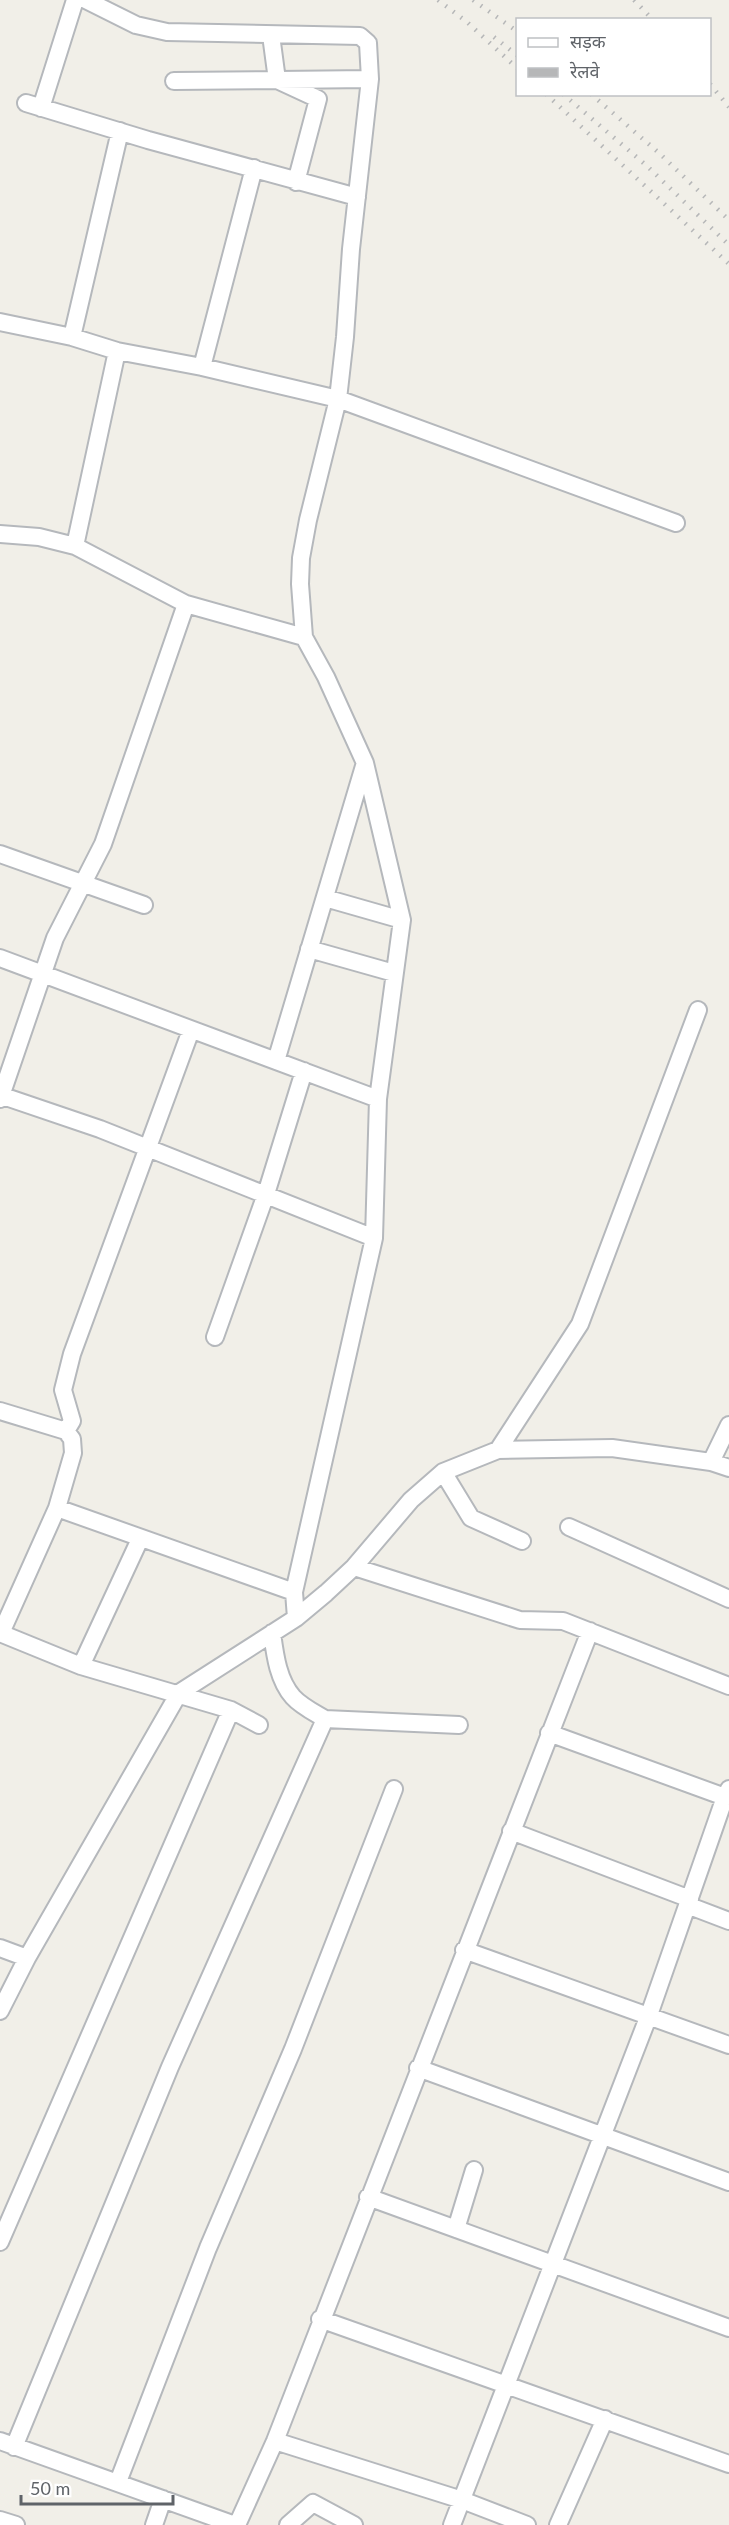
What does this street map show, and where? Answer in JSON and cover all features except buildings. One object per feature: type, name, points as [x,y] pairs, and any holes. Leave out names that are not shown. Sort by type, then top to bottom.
[{"type":"street","points":[[75,0],[33,106],[296,182],[357,197]]},
{"type":"street","points":[[86,0],[136,25],[167,32],[360,36],[368,43],[370,79],[338,399],[301,558],[300,584],[304,637],[326,677],[365,764],[402,920],[378,1099],[374,1238],[294,1592],[296,1618]]},
{"type":"street","points":[[271,34],[278,80]]},
{"type":"street","points":[[174,81],[370,79]]},
{"type":"street","points":[[278,80],[318,99],[296,182]]},
{"type":"street","points":[[72,337],[120,131]]},
{"type":"street","points":[[202,368],[254,168]]},
{"type":"street","points":[[0,322],[72,337],[117,351],[338,399],[676,523]]},
{"type":"street","points":[[75,546],[117,351]]},
{"type":"street","points":[[0,534],[39,537],[75,546],[186,604],[304,637]]},
{"type":"street","points":[[186,604],[103,844],[55,938],[0,1096],[148,1148],[374,1238]]},
{"type":"street","points":[[276,1061],[365,764]]},
{"type":"street","points":[[0,854],[144,905]]},
{"type":"street","points":[[325,898],[402,920]]},
{"type":"street","points":[[309,949],[394,973]]},
{"type":"street","points":[[0,958],[378,1099]]},
{"type":"street","points":[[498,1450],[580,1324],[698,1010]]},
{"type":"street","points":[[66,1431],[72,1422],[63,1390],[72,1354],[191,1030]]},
{"type":"street","points":[[215,1337],[266,1194],[304,1071]]},
{"type":"street","points":[[0,1411],[66,1431],[72,1438],[73,1453],[57,1508],[1,1633],[81,1666],[231,1710],[259,1725]]},
{"type":"street","points":[[711,1462],[729,1425]]},
{"type":"street","points":[[0,2011],[27,1958],[179,1694],[296,1618],[326,1593],[354,1567],[411,1500],[443,1472],[498,1450],[612,1448],[711,1462],[729,1468]]},
{"type":"street","points":[[443,1472],[471,1518],[522,1541]]},
{"type":"street","points":[[57,1508],[294,1592]]},
{"type":"street","points":[[568,1527],[729,1599]]},
{"type":"street","points":[[81,1666],[140,1539]]},
{"type":"street","points":[[354,1567],[520,1620],[563,1621],[729,1686]]},
{"type":"street","points":[[325,1719],[170,2067],[7,2444],[236,2525],[275,2441],[320,2319],[590,1631]]},
{"type":"street","points":[[272,1633],[276,1662],[284,1682],[294,1698],[325,1719],[459,1725]]},
{"type":"street","points":[[0,2242],[231,1710]]},
{"type":"street","points":[[452,2525],[649,2015],[727,1793],[549,1733]]},
{"type":"street","points":[[118,2482],[208,2248],[293,2049],[394,1789]]},
{"type":"street","points":[[511,1831],[688,1902],[729,1921]]},
{"type":"street","points":[[0,1947],[27,1958]]},
{"type":"street","points":[[464,1950],[729,2045]]},
{"type":"street","points":[[418,2068],[729,2182]]},
{"type":"street","points":[[456,2229],[474,2170]]},
{"type":"street","points":[[368,2197],[729,2328]]},
{"type":"street","points":[[320,2319],[729,2464]]},
{"type":"street","points":[[558,2525],[605,2419]]},
{"type":"street","points":[[275,2441],[462,2500],[527,2525]]},
{"type":"street","points":[[154,2525],[163,2499]]},
{"type":"street","points":[[288,2525],[313,2503],[354,2525]]},
{"type":"street","points":[[0,2520],[16,2525]]},
{"type":"railway","points":[[438,0],[467,22],[516,67]]},
{"type":"railway","points":[[473,0],[516,31]]},
{"type":"railway","points":[[634,0],[651,18]]},
{"type":"railway","points":[[494,37],[516,54]]},
{"type":"railway","points":[[711,85],[729,107]]},
{"type":"railway","points":[[548,96],[729,264]]},
{"type":"railway","points":[[565,96],[647,166],[729,245]]},
{"type":"railway","points":[[593,96],[659,153],[729,220]]}]
